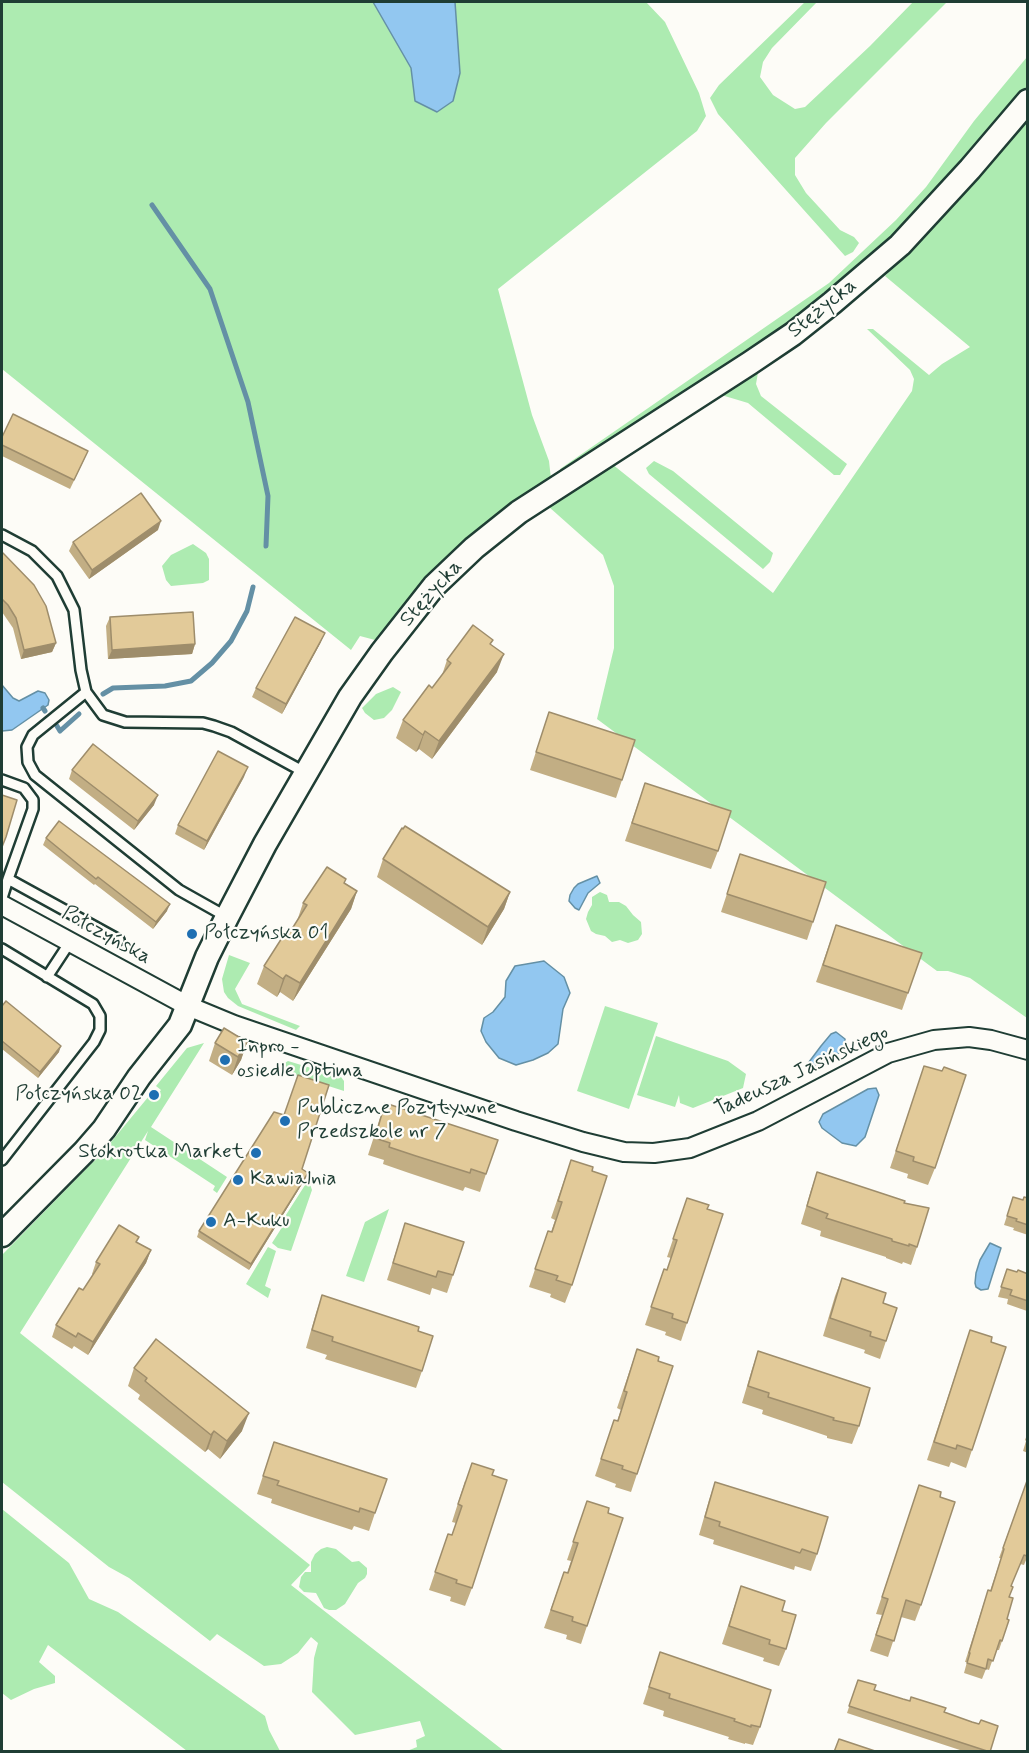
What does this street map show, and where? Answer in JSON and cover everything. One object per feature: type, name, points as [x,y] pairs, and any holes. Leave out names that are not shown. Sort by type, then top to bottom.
[{"type":"street","name":"Stężycka","points":[[2,1235],[104,1129],[139,1077],[180,1025],[207,957],[227,916],[306,773],[350,697],[434,586],[474,548],[519,512],[750,363],[793,334],[832,303],[900,244],[970,169],[1028,101]]},
{"type":"street","name":"Połczyńska","points":[[2,905],[188,1006]]},
{"type":"street","name":"Tadeusza Jasińskiego","points":[[188,1006],[234,1025],[372,1074],[516,1121],[624,1152],[654,1154],[690,1148],[758,1121],[888,1053],[934,1040],[969,1037],[991,1040],[1028,1050]]},
{"type":"lane","points":[[2,535],[32,551],[57,576],[74,610],[86,692],[103,715],[125,722],[203,723],[214,726],[231,732],[306,773]]},
{"type":"lane","points":[[86,692],[33,735],[27,747],[28,762],[35,775],[179,890],[227,916]]},
{"type":"lane","points":[[2,780],[24,788],[33,800],[33,809],[2,898]]},
{"type":"lane","points":[[8,879],[119,940]]},
{"type":"lane","points":[[47,977],[70,942]]},
{"type":"lane","points":[[2,949],[93,1004],[100,1016],[100,1029],[94,1042],[2,1160]]},
{"type":"green space","points":[[2,2],[373,2],[411,68],[415,101],[455,8],[455,2],[646,2],[665,22],[699,93],[706,116],[697,131],[498,289],[532,415],[549,461],[551,479],[420,586],[375,640],[360,636],[351,650],[2,369]]},
{"type":"green space","points":[[805,2],[817,2],[772,48],[763,62],[760,77],[773,95],[795,109],[805,107],[913,2],[947,2],[826,123],[795,158],[795,175],[806,193],[840,230],[854,237],[859,243],[853,252],[845,256],[718,114],[710,98],[719,85]]},
{"type":"green space","points":[[1027,57],[1027,86],[903,229],[799,318],[562,472],[560,469],[829,283],[896,220],[926,187],[974,121]]},
{"type":"green space","points":[[1027,114],[1027,1018],[970,978],[948,971],[937,971],[597,719],[614,648],[614,586],[603,555],[549,507],[612,464],[773,593],[912,391],[914,379],[910,370],[867,329],[873,329],[929,375],[970,347],[885,276],[945,212]]},
{"type":"green space","points":[[759,367],[756,384],[761,396],[847,464],[840,475],[834,475],[748,403],[718,394]]},
{"type":"green space","points":[[654,461],[673,471],[773,553],[770,562],[763,569],[649,474],[646,468]]},
{"type":"green space","points":[[193,544],[206,553],[209,559],[209,580],[203,583],[171,586],[166,580],[162,566],[171,555]]},
{"type":"green space","points":[[393,687],[401,692],[392,710],[384,718],[374,720],[365,713],[362,708],[376,694]]},
{"type":"green space","points":[[600,892],[607,895],[609,902],[619,902],[626,906],[641,922],[642,934],[638,940],[628,943],[620,940],[612,942],[605,936],[591,931],[586,919],[592,905],[592,897]]},
{"type":"green space","points":[[229,955],[250,963],[235,989],[242,1004],[300,1026],[296,1030],[238,1006],[228,998],[224,992],[222,979]]},
{"type":"green space","points":[[605,1006],[658,1023],[629,1109],[577,1091]]},
{"type":"green space","points":[[656,1036],[728,1061],[746,1074],[743,1088],[693,1108],[680,1103],[679,1095],[675,1107],[637,1095]]},
{"type":"green space","points":[[204,1043],[151,1127],[227,1177],[217,1193],[213,1190],[215,1186],[145,1140],[148,1131],[20,1333],[310,1565],[291,1585],[504,1751],[407,1751],[417,1747],[416,1740],[425,1736],[420,1721],[355,1735],[312,1692],[314,1658],[318,1643],[311,1637],[298,1653],[281,1664],[264,1666],[217,1634],[210,1641],[129,1578],[109,1567],[2,1482],[2,1255],[97,1159],[149,1096],[154,1099],[161,1090],[156,1086],[187,1048]]},
{"type":"green space","points":[[288,1061],[341,1077],[344,1081],[344,1091],[291,1074],[289,1076],[280,1070]]},
{"type":"green space","points":[[307,1182],[312,1190],[291,1251],[278,1248],[272,1243],[286,1221],[284,1218]]},
{"type":"green space","points":[[389,1209],[364,1282],[346,1276],[365,1222]]},
{"type":"green space","points":[[268,1247],[276,1251],[265,1286],[271,1289],[268,1298],[246,1284]]},
{"type":"green space","points":[[2,1509],[69,1563],[89,1599],[118,1612],[265,1716],[269,1730],[280,1751],[187,1751],[48,1645],[39,1662],[55,1676],[55,1683],[34,1689],[11,1700],[2,1693]]},
{"type":"green space","points":[[327,1547],[336,1549],[352,1562],[359,1561],[367,1568],[365,1578],[358,1583],[345,1604],[336,1610],[324,1608],[316,1593],[304,1592],[299,1587],[301,1577],[305,1572],[311,1572],[311,1562],[315,1554]]},
{"type":"water","points":[[373,2],[455,2],[460,73],[453,101],[437,112],[415,101],[411,68]]},
{"type":"water","points":[[2,685],[13,698],[19,701],[38,691],[45,693],[49,700],[48,705],[12,730],[2,731]]},
{"type":"water","points":[[597,876],[600,883],[588,893],[579,910],[575,908],[569,901],[574,888]]},
{"type":"water","points":[[544,961],[564,977],[570,993],[563,1009],[558,1044],[548,1053],[516,1065],[499,1058],[486,1042],[481,1031],[484,1018],[493,1012],[505,997],[506,981],[515,966]]},
{"type":"water","points":[[836,1032],[845,1039],[845,1046],[841,1052],[815,1065],[809,1065],[821,1046],[831,1034]]},
{"type":"water","points":[[876,1088],[879,1095],[865,1137],[856,1146],[842,1143],[822,1128],[819,1122],[823,1114],[868,1089]]},
{"type":"water","points":[[990,1243],[1001,1248],[988,1289],[981,1290],[976,1287],[976,1273],[980,1260]]},
{"type":"building","points":[[13,414],[88,451],[74,480],[2,445],[2,437]]},
{"type":"building","points":[[141,493],[161,521],[92,570],[73,542]]},
{"type":"building","points":[[2,553],[34,585],[46,606],[56,643],[24,650],[16,618],[2,599]]},
{"type":"building","points":[[193,612],[195,644],[112,650],[110,617]]},
{"type":"building","points":[[295,617],[325,633],[286,704],[256,688]]},
{"type":"building","points":[[473,625],[493,640],[490,644],[504,654],[439,741],[425,731],[423,735],[403,720],[429,685],[432,688],[451,663],[447,660]]},
{"type":"building","points":[[549,712],[635,740],[622,780],[536,752]]},
{"type":"building","points":[[93,744],[158,795],[138,821],[72,770]]},
{"type":"building","points":[[218,751],[248,767],[207,841],[178,825]]},
{"type":"building","points":[[645,783],[731,811],[718,851],[632,823]]},
{"type":"building","points":[[2,795],[17,800],[2,847]]},
{"type":"building","points":[[59,821],[170,904],[156,922],[98,877],[96,879],[46,838]]},
{"type":"building","points":[[405,826],[510,892],[488,927],[383,859]]},
{"type":"building","points":[[740,854],[826,882],[813,922],[727,894]]},
{"type":"building","points":[[327,867],[346,879],[344,883],[357,891],[300,983],[286,975],[283,979],[264,966],[287,930],[290,932],[307,905],[303,903]]},
{"type":"building","points":[[836,925],[922,953],[908,993],[823,965]]},
{"type":"building","points":[[6,1001],[61,1046],[40,1072],[2,1041],[2,1006]]},
{"type":"building","points":[[224,1028],[247,1042],[238,1057],[215,1043]]},
{"type":"building","points":[[924,1066],[942,1071],[944,1067],[966,1075],[935,1168],[913,1161],[914,1157],[896,1151]]},
{"type":"building","points":[[298,1075],[329,1085],[302,1169],[308,1173],[251,1264],[199,1231],[274,1112],[284,1115]]},
{"type":"building","points":[[385,1103],[498,1140],[486,1174],[471,1169],[470,1173],[416,1156],[389,1147],[390,1143],[375,1138]]},
{"type":"building","points":[[571,1160],[593,1167],[592,1171],[607,1176],[572,1285],[556,1280],[558,1276],[535,1269],[548,1231],[552,1232],[562,1202],[558,1201]]},
{"type":"building","points":[[817,1172],[905,1201],[904,1203],[929,1208],[917,1247],[892,1241],[892,1239],[826,1218],[828,1214],[807,1206]]},
{"type":"building","points":[[1013,1197],[1023,1200],[1024,1197],[1028,1198],[1028,1225],[1007,1216]]},
{"type":"building","points":[[687,1198],[709,1205],[707,1209],[723,1214],[687,1323],[672,1318],[673,1314],[651,1307],[677,1240],[673,1239]]},
{"type":"building","points":[[405,1223],[464,1242],[453,1275],[438,1271],[436,1277],[393,1263]]},
{"type":"building","points":[[119,1225],[139,1237],[136,1242],[151,1250],[93,1342],[78,1333],[76,1337],[56,1325],[79,1288],[83,1290],[100,1264],[96,1262]]},
{"type":"building","points":[[1007,1269],[1028,1274],[1028,1301],[1010,1295],[1012,1290],[1001,1287]]},
{"type":"building","points":[[842,1278],[886,1293],[883,1303],[897,1308],[886,1341],[870,1336],[871,1332],[830,1318]]},
{"type":"building","points":[[322,1295],[419,1327],[418,1331],[433,1336],[422,1371],[332,1341],[333,1337],[312,1330]]},
{"type":"building","points":[[970,1330],[992,1337],[991,1342],[1006,1347],[972,1450],[957,1445],[956,1449],[934,1442]]},
{"type":"building","points":[[156,1339],[249,1413],[227,1441],[214,1431],[211,1435],[145,1381],[147,1378],[134,1368]]},
{"type":"building","points":[[637,1349],[659,1357],[658,1361],[673,1366],[637,1474],[622,1469],[623,1466],[601,1459],[614,1420],[618,1421],[627,1392],[624,1391]]},
{"type":"building","points":[[758,1351],[870,1388],[859,1426],[833,1420],[834,1418],[768,1397],[769,1393],[748,1386]]},
{"type":"building","points":[[274,1442],[387,1479],[375,1513],[360,1508],[359,1512],[316,1498],[277,1485],[279,1481],[263,1476]]},
{"type":"building","points":[[472,1463],[494,1470],[492,1475],[507,1480],[472,1588],[435,1572],[448,1534],[452,1535],[462,1506],[458,1504]]},
{"type":"building","points":[[1028,1478],[1028,1555],[1024,1555],[1011,1586],[1013,1587],[1009,1597],[1013,1598],[1002,1641],[1000,1640],[993,1661],[988,1659],[986,1669],[967,1663],[969,1653],[988,1590],[991,1591],[1003,1548]]},
{"type":"building","points":[[715,1482],[828,1517],[817,1554],[802,1549],[800,1553],[719,1526],[720,1522],[705,1517]]},
{"type":"building","points":[[919,1485],[941,1492],[940,1497],[955,1502],[921,1605],[906,1600],[894,1641],[876,1635],[888,1599],[882,1597]]},
{"type":"building","points":[[587,1501],[609,1508],[608,1513],[623,1518],[587,1626],[572,1621],[573,1617],[551,1610],[564,1572],[568,1573],[578,1543],[573,1542]]},
{"type":"building","points":[[741,1586],[785,1601],[782,1611],[796,1615],[786,1649],[769,1644],[770,1640],[729,1626]]},
{"type":"building","points":[[660,1652],[771,1690],[760,1727],[751,1725],[751,1727],[734,1721],[735,1719],[669,1698],[670,1694],[649,1687]]},
{"type":"building","points":[[858,1680],[876,1685],[874,1690],[910,1701],[911,1697],[946,1708],[944,1712],[972,1722],[979,1724],[981,1720],[998,1726],[990,1752],[849,1706]]},
{"type":"building","points":[[839,1739],[878,1752],[834,1752]]},
{"type":"waterway","points":[[152,205],[210,289],[248,402],[268,496],[266,546]]},
{"type":"waterway","points":[[103,694],[113,688],[165,686],[191,681],[212,663],[231,641],[247,611],[253,587]]},
{"type":"waterway","points":[[57,726],[60,731],[79,714]]},
{"type":"place","name":"Połczyńska 01","points":[[192,934]]},
{"type":"place","name":"Inpro - osiedle Optima","points":[[225,1060]]},
{"type":"place","name":"Połczyńska 02","points":[[154,1095]]},
{"type":"place","name":"Publiczne Pozytywne Przedszkole nr 7","points":[[285,1121]]},
{"type":"place","name":"Stokrotka Market","points":[[256,1153]]},
{"type":"place","name":"Kawialnia","points":[[238,1180]]},
{"type":"place","name":"A-Kuku","points":[[211,1222]]}]
